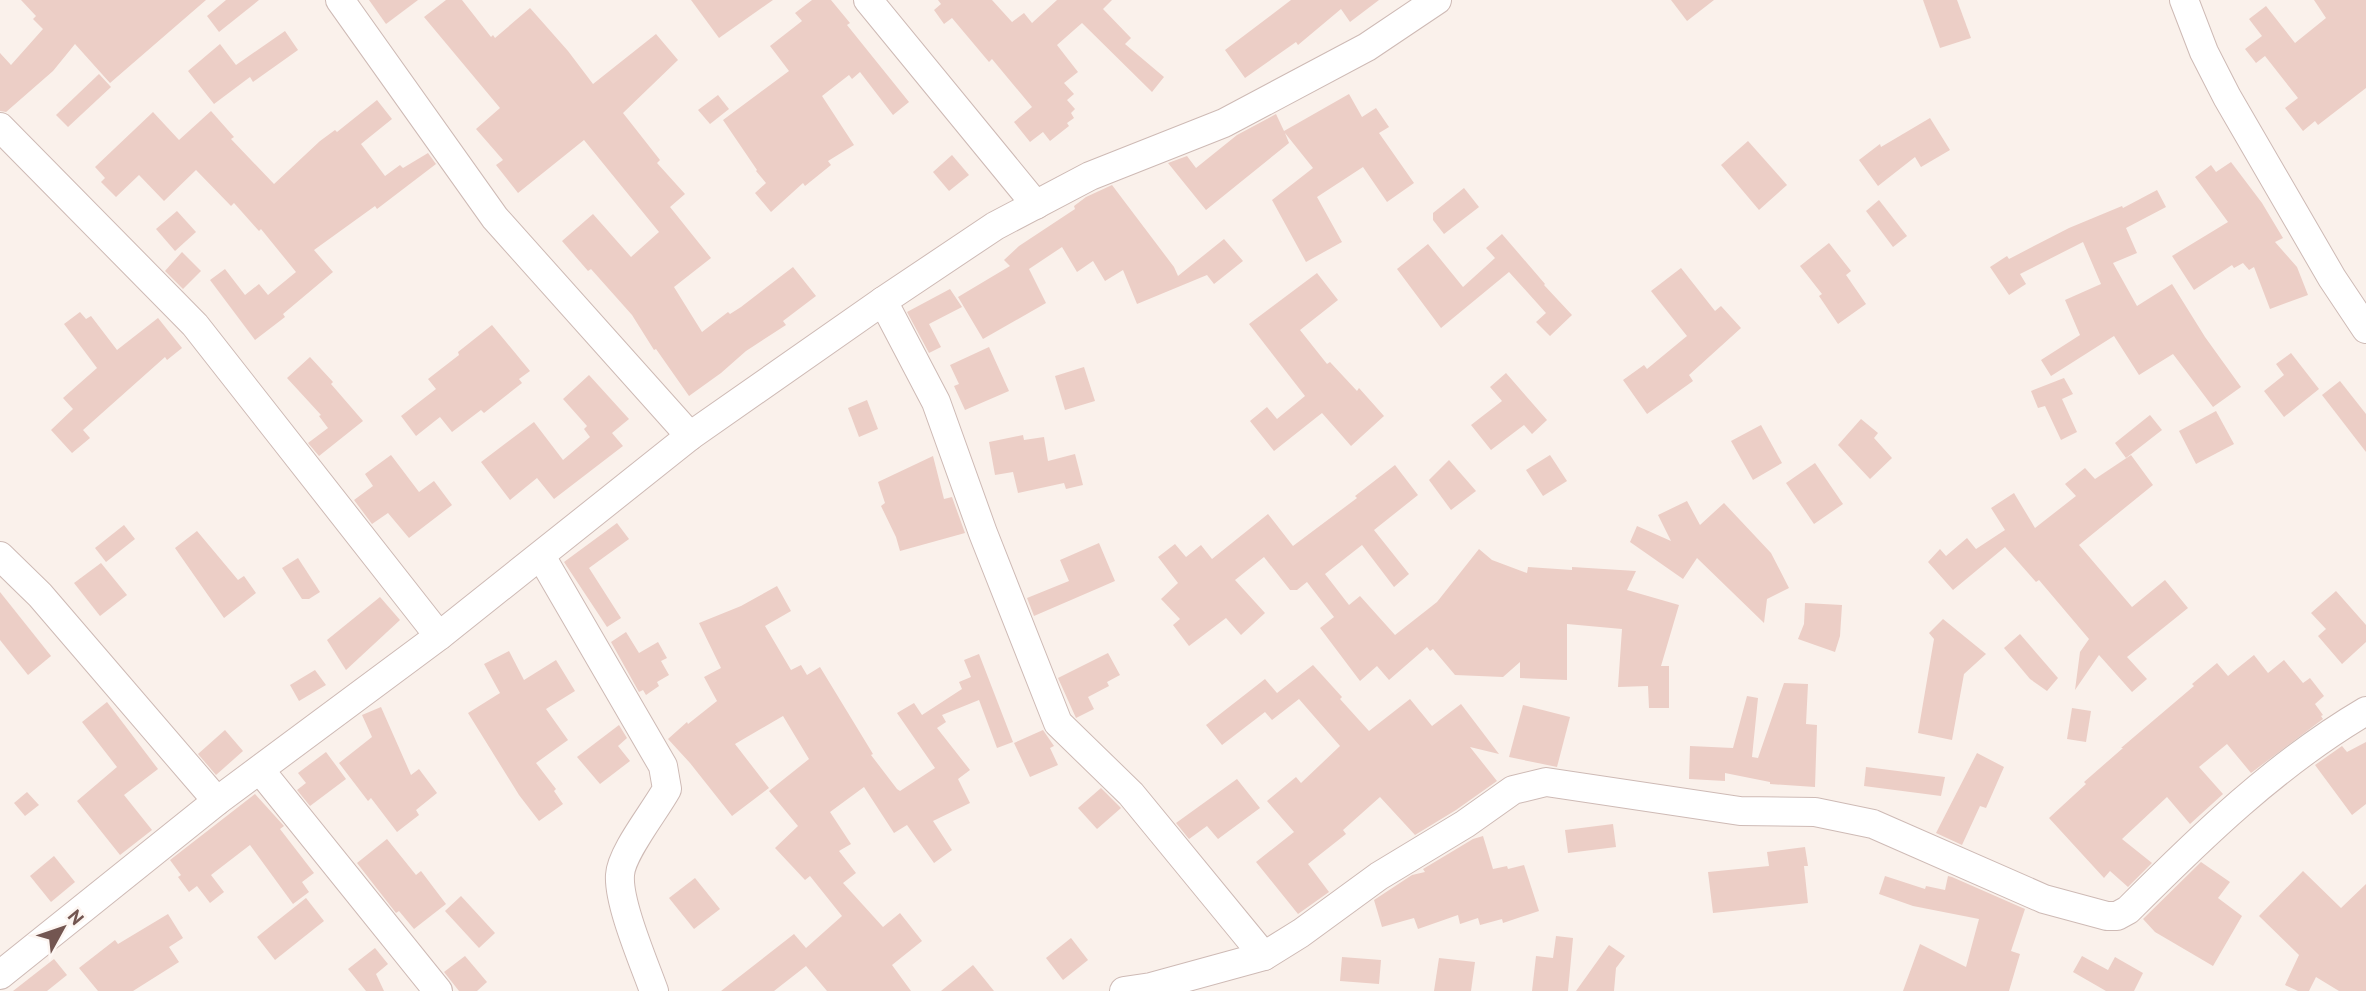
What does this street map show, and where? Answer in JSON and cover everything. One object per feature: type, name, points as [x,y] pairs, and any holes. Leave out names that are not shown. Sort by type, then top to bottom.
[{"type":"street","points":[[340,0],[495,218],[690,436]]},
{"type":"street","points":[[868,0],[1036,205]]},
{"type":"street","points":[[0,975],[217,801],[439,636],[690,436],[883,301],[995,226],[1090,176],[1224,123],[1367,47],[1437,0]]},
{"type":"street","points":[[2184,0],[2204,52],[2227,97],[2332,278],[2366,329]]},
{"type":"street","points":[[0,127],[195,325],[439,636]]},
{"type":"street","points":[[883,301],[936,402],[983,533],[1058,723],[1131,794],[1264,956]]},
{"type":"street","points":[[0,556],[40,595],[217,801]]},
{"type":"street","points":[[541,556],[663,766],[667,789],[629,850],[620,875],[625,910],[654,991]]},
{"type":"street","points":[[1125,991],[1151,987],[1264,956],[1290,941],[1379,876],[1465,824],[1513,790],[1546,782],[1740,811],[1815,811],[1873,824],[2043,899],[2107,916],[2117,916],[2128,910],[2246,796],[2329,733],[2366,711]]},
{"type":"street","points":[[260,770],[438,991]]},
{"type":"building","points":[[21,0],[206,0],[110,83],[75,44],[53,71],[6,112],[0,111],[0,53],[11,65],[43,29],[33,19],[36,16]]},
{"type":"building","points":[[226,0],[259,0],[219,32],[207,16]]},
{"type":"building","points":[[369,0],[418,0],[386,24]]},
{"type":"building","points":[[446,0],[462,0],[491,37],[493,35],[495,38],[530,8],[593,84],[656,34],[678,60],[623,113],[660,160],[657,163],[685,194],[670,207],[711,258],[674,287],[702,332],[728,312],[730,314],[741,307],[793,267],[816,296],[783,321],[786,325],[746,351],[689,396],[656,349],[654,350],[632,315],[562,241],[593,214],[631,257],[659,232],[584,140],[518,193],[496,165],[503,160],[476,129],[500,108],[424,17]]},
{"type":"building","points":[[691,0],[773,0],[719,38]]},
{"type":"building","points":[[812,0],[831,0],[850,23],[847,25],[909,102],[893,115],[860,72],[852,79],[849,75],[822,96],[854,145],[828,161],[831,165],[805,186],[803,183],[771,212],[755,193],[766,183],[723,120],[789,71],[770,46],[802,21],[795,13]]},
{"type":"building","points":[[938,0],[992,0],[1012,22],[1024,13],[1032,23],[1057,0],[1112,0],[1103,9],[1131,38],[1125,44],[1164,77],[1152,92],[1082,23],[1057,45],[1078,72],[1064,83],[1074,94],[1067,100],[1075,109],[1071,113],[1074,118],[1067,123],[1069,126],[1050,141],[1043,132],[1030,142],[1014,122],[1032,107],[992,59],[989,62],[952,18],[944,24],[934,10],[941,4]]},
{"type":"building","points":[[1291,0],[1379,0],[1350,22],[1341,9],[1298,45],[1296,42],[1245,78],[1225,50]]},
{"type":"building","points":[[1671,0],[1714,0],[1687,21]]},
{"type":"building","points":[[1923,0],[1957,0],[1971,38],[1940,48]]},
{"type":"building","points":[[2314,0],[2366,0],[2366,88],[2318,125],[2315,121],[2303,131],[2285,108],[2298,98],[2265,56],[2256,63],[2245,49],[2262,36],[2249,19],[2266,6],[2295,43],[2326,18]]},
{"type":"building","points":[[285,31],[298,50],[253,82],[250,77],[214,104],[188,71],[220,44],[236,65]]},
{"type":"building","points":[[99,74],[111,87],[68,127],[56,115]]},
{"type":"building","points":[[1349,94],[1362,117],[1376,108],[1389,127],[1379,133],[1414,183],[1387,202],[1363,167],[1317,197],[1342,242],[1306,262],[1272,200],[1313,168],[1285,133],[1289,143],[1206,210],[1168,163],[1187,156],[1196,168],[1237,135],[1276,114],[1284,131]]},
{"type":"building","points":[[718,95],[729,109],[710,124],[698,110]]},
{"type":"building","points":[[377,100],[392,119],[361,144],[385,176],[400,165],[403,168],[428,153],[436,164],[377,209],[375,206],[314,250],[333,272],[283,314],[285,317],[255,340],[210,280],[225,269],[245,295],[259,284],[268,295],[296,272],[261,229],[259,231],[234,203],[231,206],[196,170],[164,201],[139,175],[116,197],[101,182],[105,178],[95,167],[153,112],[179,140],[211,111],[234,137],[231,139],[274,184],[320,141],[335,130],[337,132]]},
{"type":"building","points":[[1930,118],[1950,150],[1921,167],[1915,157],[1878,186],[1859,160],[1880,144],[1881,147]]},
{"type":"building","points":[[1748,141],[1787,185],[1759,210],[1721,165]]},
{"type":"building","points":[[952,155],[969,175],[949,191],[933,172]]},
{"type":"building","points":[[2231,162],[2262,203],[2283,238],[2275,242],[2297,267],[2308,295],[2270,309],[2254,267],[2249,270],[2243,263],[2234,268],[2232,265],[2194,290],[2172,256],[2228,222],[2195,177],[2211,165],[2216,172]]},
{"type":"building","points":[[1112,185],[1178,276],[1224,239],[1243,261],[1214,284],[1207,275],[1137,304],[1123,270],[1105,281],[1093,261],[1077,272],[1062,247],[1029,269],[1046,303],[983,339],[958,297],[1010,266],[1004,260],[1019,246],[1075,209],[1074,206],[1086,197]]},
{"type":"building","points":[[1464,188],[1479,207],[1444,234],[1433,220],[1433,213]]},
{"type":"building","points":[[2157,190],[2166,207],[2126,228],[2137,253],[2113,263],[2137,306],[2172,284],[2241,387],[2213,407],[2173,354],[2139,375],[2114,336],[2051,376],[2041,360],[2080,335],[2065,300],[2101,284],[2083,242],[2020,274],[2026,284],[2009,295],[1990,267],[2007,256],[2009,259],[2069,228],[2122,206],[2123,208]]},
{"type":"building","points":[[1879,200],[1907,236],[1893,247],[1866,211]]},
{"type":"building","points":[[177,211],[196,232],[175,251],[156,229]]},
{"type":"building","points":[[1502,234],[1572,315],[1550,336],[1536,322],[1546,313],[1509,272],[1441,328],[1397,269],[1428,244],[1463,287],[1495,258],[1486,248]]},
{"type":"building","points":[[1829,243],[1851,271],[1846,275],[1866,304],[1838,324],[1819,296],[1822,294],[1800,266]]},
{"type":"building","points":[[182,252],[201,271],[183,289],[165,271]]},
{"type":"building","points":[[1681,268],[1715,311],[1721,306],[1741,328],[1689,375],[1693,381],[1647,414],[1623,380],[1644,365],[1647,369],[1687,336],[1651,291]]},
{"type":"building","points":[[1317,273],[1338,300],[1300,330],[1327,364],[1330,362],[1357,391],[1359,388],[1384,416],[1351,446],[1322,413],[1274,451],[1250,421],[1267,407],[1277,419],[1305,396],[1249,324]]},
{"type":"building","points":[[950,289],[962,307],[929,324],[941,347],[929,353],[907,312]]},
{"type":"building","points":[[80,312],[86,319],[91,316],[117,350],[158,318],[182,348],[167,360],[165,357],[83,430],[90,438],[72,453],[51,430],[73,409],[63,398],[97,368],[64,324]]},
{"type":"building","points":[[492,325],[530,371],[519,379],[522,383],[484,413],[481,410],[452,432],[440,417],[416,436],[401,416],[436,389],[428,379]]},
{"type":"building","points":[[989,347],[1009,391],[965,410],[954,386],[959,384],[950,365]]},
{"type":"building","points":[[2291,353],[2319,389],[2284,417],[2264,391],[2284,375],[2276,364]]},
{"type":"building","points":[[310,357],[363,421],[319,456],[308,443],[328,428],[319,416],[321,415],[287,378]]},
{"type":"building","points":[[1084,367],[1095,401],[1065,410],[1055,376]]},
{"type":"building","points":[[1506,373],[1547,420],[1532,434],[1524,425],[1491,450],[1471,425],[1502,401],[1490,387]]},
{"type":"building","points":[[589,375],[629,419],[612,433],[623,446],[554,499],[537,478],[510,500],[481,462],[534,422],[563,460],[590,437],[584,429],[587,426],[563,399]]},
{"type":"building","points":[[2064,378],[2073,394],[2062,399],[2077,432],[2061,440],[2045,406],[2038,408],[2031,391]]},
{"type":"building","points":[[2340,381],[2366,414],[2366,452],[2322,395]]},
{"type":"building","points":[[867,400],[878,429],[859,437],[848,408]]},
{"type":"building","points":[[2216,411],[2234,444],[2196,464],[2179,431]]},
{"type":"building","points":[[2150,415],[2162,430],[2126,458],[2115,443]]},
{"type":"building","points":[[1861,419],[1878,433],[1874,438],[1892,458],[1870,479],[1838,445]]},
{"type":"building","points":[[1761,425],[1782,463],[1753,480],[1731,441]]},
{"type":"building","points":[[1023,435],[1024,440],[1044,437],[1048,461],[1075,454],[1083,485],[1066,489],[1064,483],[1018,493],[1013,472],[995,475],[989,442]]},
{"type":"building","points":[[391,455],[419,492],[434,481],[452,505],[409,538],[388,513],[372,524],[354,500],[373,486],[365,474]]},
{"type":"building","points":[[1550,455],[1567,481],[1543,496],[1526,470]]},
{"type":"building","points":[[2131,455],[2153,485],[2079,545],[2132,607],[2165,580],[2188,608],[2127,657],[2147,679],[2132,692],[2099,655],[2075,690],[2080,652],[2089,639],[2039,580],[2036,582],[2005,547],[1953,590],[1928,562],[1940,549],[1946,556],[1967,538],[1976,549],[2005,530],[1991,508],[2014,493],[2035,528],[2076,496],[2065,484],[2085,468],[2095,479]]},
{"type":"building","points":[[933,456],[944,499],[952,497],[965,533],[900,551],[881,506],[885,503],[878,482]]},
{"type":"building","points":[[1449,460],[1476,491],[1451,510],[1429,480]]},
{"type":"building","points":[[1815,463],[1843,504],[1814,524],[1786,483]]},
{"type":"building","points":[[1395,465],[1418,495],[1374,530],[1409,574],[1394,587],[1362,545],[1325,574],[1349,605],[1360,596],[1395,635],[1437,602],[1479,549],[1492,560],[1527,573],[1528,567],[1636,571],[1627,590],[1679,605],[1661,666],[1669,666],[1669,708],[1649,708],[1648,686],[1618,687],[1622,629],[1567,624],[1567,680],[1520,678],[1520,662],[1503,677],[1455,675],[1433,649],[1430,651],[1427,647],[1389,680],[1377,666],[1360,681],[1320,628],[1334,617],[1307,582],[1297,590],[1290,590],[1264,557],[1235,580],[1265,613],[1241,635],[1226,618],[1189,646],[1173,625],[1180,619],[1161,599],[1178,583],[1158,557],[1175,544],[1186,557],[1201,545],[1212,559],[1268,514],[1293,546],[1357,498],[1355,496]]},
{"type":"building","points":[[1687,501],[1700,525],[1724,503],[1771,553],[1789,588],[1767,599],[1764,623],[1697,558],[1683,579],[1630,542],[1637,526],[1671,541],[1658,515]]},
{"type":"building","points":[[617,523],[629,539],[589,568],[621,618],[607,627],[564,562]]},
{"type":"building","points":[[124,525],[135,539],[106,562],[95,548]]},
{"type":"building","points":[[197,531],[238,580],[244,576],[256,593],[224,618],[175,548]]},
{"type":"building","points":[[1099,543],[1115,581],[1034,616],[1027,598],[1069,581],[1060,560]]},
{"type":"building","points":[[298,558],[320,592],[309,599],[302,599],[282,568]]},
{"type":"building","points":[[101,563],[127,595],[100,616],[74,583]]},
{"type":"building","points":[[777,586],[791,611],[765,626],[791,670],[801,665],[807,675],[820,667],[873,754],[871,755],[900,791],[935,768],[897,713],[914,703],[922,715],[962,689],[959,682],[971,677],[964,660],[979,654],[1013,742],[997,748],[979,700],[942,715],[946,722],[937,728],[970,770],[958,779],[970,803],[933,821],[952,850],[934,863],[907,825],[894,833],[864,787],[830,812],[851,844],[839,851],[856,873],[843,883],[883,927],[900,913],[922,941],[892,965],[911,991],[827,991],[806,966],[774,991],[721,991],[794,934],[806,948],[842,916],[810,876],[805,880],[775,848],[798,826],[769,791],[809,759],[783,716],[735,744],[769,788],[732,816],[668,739],[717,701],[704,677],[721,668],[699,623],[741,606]]},
{"type":"building","points":[[2336,591],[2366,625],[2366,642],[2342,664],[2318,636],[2326,629],[2311,613]]},
{"type":"building","points":[[0,592],[51,656],[28,675],[0,640]]},
{"type":"building","points":[[380,597],[400,620],[346,670],[327,640]]},
{"type":"building","points":[[1805,603],[1842,605],[1840,636],[1835,652],[1798,639],[1804,624]]},
{"type":"building","points":[[1943,619],[1986,654],[1964,674],[1952,740],[1918,733],[1934,639],[1929,633]]},
{"type":"building","points":[[626,632],[639,653],[658,642],[667,658],[661,661],[669,675],[657,682],[659,686],[646,695],[643,690],[639,692],[611,642]]},
{"type":"building","points":[[2020,634],[2058,678],[2047,691],[2030,679],[2004,648]]},
{"type":"building","points":[[509,651],[524,680],[556,660],[575,691],[546,709],[568,740],[536,763],[556,789],[554,791],[563,804],[539,821],[519,795],[468,713],[500,693],[484,664]]},
{"type":"building","points":[[1108,653],[1120,675],[1107,682],[1109,686],[1088,697],[1094,709],[1076,718],[1058,678]]},
{"type":"building","points":[[2254,655],[2268,673],[2284,660],[2303,683],[2310,678],[2324,696],[2315,704],[2323,719],[2251,773],[2227,744],[2199,767],[2223,794],[2190,824],[2167,797],[2122,839],[2152,863],[2128,887],[2110,871],[2104,878],[2049,818],[2086,784],[2084,782],[2217,663],[2228,676]]},
{"type":"building","points":[[1313,665],[1369,731],[1410,699],[1432,726],[1461,704],[1499,754],[1470,747],[1497,781],[1415,835],[1380,797],[1343,830],[1346,834],[1308,864],[1329,892],[1298,914],[1256,862],[1294,832],[1267,801],[1296,777],[1301,783],[1340,746],[1299,699],[1272,720],[1265,712],[1222,745],[1206,725],[1265,679],[1277,693]]},
{"type":"building","points":[[315,670],[326,685],[299,701],[290,685]]},
{"type":"building","points":[[1784,683],[1808,684],[1806,724],[1817,725],[1815,787],[1770,784],[1725,773],[1725,781],[1689,779],[1690,746],[1733,748],[1747,696],[1758,698],[1752,757],[1758,758]]},
{"type":"building","points":[[107,702],[158,769],[124,795],[152,830],[120,855],[77,801],[117,767],[82,722]]},
{"type":"building","points":[[1523,705],[1570,717],[1557,767],[1509,757]]},
{"type":"building","points":[[381,707],[411,775],[419,769],[437,793],[416,810],[419,815],[397,832],[371,798],[368,801],[339,763],[372,737],[362,715]]},
{"type":"building","points":[[2072,708],[2091,711],[2086,742],[2067,739]]},
{"type":"building","points":[[619,725],[627,738],[618,746],[630,761],[600,784],[577,757]]},
{"type":"building","points":[[225,730],[243,751],[216,775],[198,754]]},
{"type":"building","points":[[1043,730],[1054,746],[1050,748],[1058,765],[1030,777],[1014,743]]},
{"type":"building","points":[[2366,742],[2366,804],[2352,815],[2315,765],[2342,746],[2347,752]]},
{"type":"building","points":[[326,752],[346,779],[310,806],[297,790],[306,783],[298,773]]},
{"type":"building","points":[[1977,753],[2004,767],[1986,808],[1980,806],[1962,845],[1936,833]]},
{"type":"building","points":[[1866,767],[1945,777],[1941,796],[1864,786]]},
{"type":"building","points":[[1237,779],[1260,808],[1218,839],[1207,826],[1189,839],[1176,823]]},
{"type":"building","points":[[1101,788],[1121,808],[1097,829],[1078,808]]},
{"type":"building","points":[[27,792],[39,805],[25,816],[14,803]]},
{"type":"building","points":[[255,794],[284,826],[280,829],[314,873],[302,882],[309,892],[293,904],[250,845],[211,875],[224,892],[210,903],[197,886],[189,892],[170,860]]},
{"type":"building","points":[[1613,824],[1616,847],[1568,853],[1565,830]]},
{"type":"building","points":[[1483,836],[1493,869],[1524,865],[1539,911],[1503,923],[1502,919],[1480,925],[1478,918],[1460,924],[1458,915],[1418,929],[1414,918],[1382,927],[1374,900],[1412,875],[1425,872],[1423,869],[1473,839]]},
{"type":"building","points":[[387,839],[416,875],[421,871],[446,904],[414,929],[399,911],[396,913],[357,863]]},
{"type":"building","points":[[1805,847],[1808,903],[1713,913],[1708,872],[1769,866],[1767,852]]},
{"type":"building","points":[[54,856],[75,882],[51,902],[30,876]]},
{"type":"building","points":[[2201,862],[2230,882],[2218,898],[2242,916],[2213,966],[2155,932],[2143,919]]},
{"type":"building","points":[[2303,871],[2341,908],[2366,884],[2366,991],[2339,991],[2316,977],[2309,991],[2298,991],[2285,985],[2299,955],[2259,916]]},
{"type":"building","points":[[1885,876],[1925,889],[1926,886],[1945,890],[1948,876],[2025,909],[2011,951],[2020,954],[2009,991],[1903,991],[1920,944],[1966,967],[1979,919],[1913,906],[1879,894]]},
{"type":"building","points":[[695,878],[720,909],[694,929],[669,898]]},
{"type":"building","points":[[461,896],[495,933],[479,948],[445,911]]},
{"type":"building","points":[[306,898],[324,921],[275,960],[257,937]]},
{"type":"building","points":[[168,914],[183,938],[169,947],[179,962],[133,991],[98,991],[79,968],[115,940],[118,944]]},
{"type":"building","points":[[1556,936],[1573,938],[1568,991],[1532,991],[1536,956],[1553,958]]},
{"type":"building","points":[[1071,938],[1088,960],[1063,980],[1046,958]]},
{"type":"building","points":[[1609,945],[1625,956],[1616,968],[1614,991],[1576,991]]},
{"type":"building","points":[[375,948],[388,964],[376,974],[384,991],[366,991],[348,969]]},
{"type":"building","points":[[465,956],[487,982],[477,991],[459,991],[444,972]]},
{"type":"building","points":[[2082,956],[2108,970],[2115,957],[2143,973],[2134,991],[2106,991],[2073,972]]},
{"type":"building","points":[[1342,957],[1381,960],[1379,984],[1340,981]]},
{"type":"building","points":[[1439,958],[1475,962],[1471,991],[1434,991]]},
{"type":"building","points":[[54,959],[67,975],[47,991],[13,991]]},
{"type":"building","points":[[973,965],[994,991],[941,991]]}]
